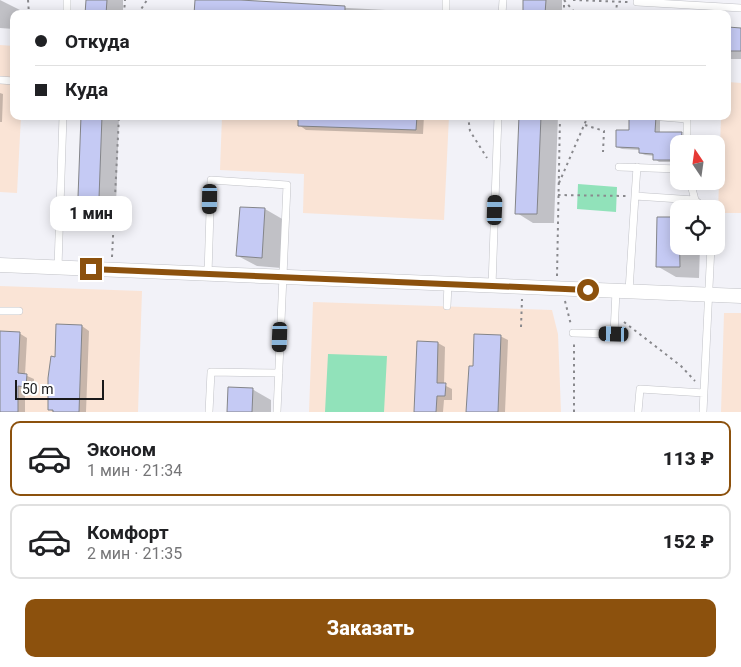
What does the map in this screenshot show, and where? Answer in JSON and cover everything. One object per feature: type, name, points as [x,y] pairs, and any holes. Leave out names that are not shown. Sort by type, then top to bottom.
[{"type":"street","points":[[0,265],[741,296]]},
{"type":"lane","points":[[637,2],[741,8]]},
{"type":"lane","points":[[58,267],[63,120]]},
{"type":"lane","points":[[492,286],[498,120]]},
{"type":"lane","points":[[687,120],[687,135]]},
{"type":"lane","points":[[619,167],[670,169]]},
{"type":"lane","points":[[573,333],[614,334],[615,309],[622,291],[637,168]]},
{"type":"lane","points":[[208,274],[211,180],[287,185],[277,412]]},
{"type":"lane","points":[[635,196],[695,200],[692,190]]},
{"type":"lane","points":[[703,412],[711,255]]},
{"type":"lane","points":[[447,306],[448,284]]},
{"type":"lane","points":[[0,311],[18,311]]},
{"type":"lane","points":[[209,412],[211,372],[279,373]]},
{"type":"lane","points":[[638,412],[640,389],[704,393]]},
{"type":"path","points":[[564,0],[573,10]]},
{"type":"path","points":[[572,0],[637,2]]},
{"type":"path","points":[[616,10],[617,2]]},
{"type":"path","points":[[111,269],[119,120]]},
{"type":"path","points":[[469,120],[470,131],[496,172]]},
{"type":"path","points":[[560,120],[557,288],[566,303],[573,333],[574,412]]},
{"type":"path","points":[[558,186],[587,120]]},
{"type":"path","points":[[585,125],[604,131],[603,152]]},
{"type":"path","points":[[558,196],[635,196]]},
{"type":"path","points":[[521,327],[522,293]]},
{"type":"path","points":[[615,309],[627,326],[681,366],[704,393]]},
{"type":"shaded area","points":[[0,45],[10,46],[10,120],[21,120],[17,193],[0,192]]},
{"type":"shaded area","points":[[731,82],[741,83],[741,213],[725,213],[725,200],[718,200],[719,190],[725,190],[725,135],[720,135],[721,120],[731,120]]},
{"type":"shaded area","points":[[222,120],[449,120],[444,220],[303,213],[304,174],[220,170]]},
{"type":"shaded area","points":[[0,286],[142,291],[138,412],[0,412]]},
{"type":"shaded area","points":[[313,302],[552,310],[558,334],[561,412],[309,412]]},
{"type":"shaded area","points":[[724,313],[741,313],[741,412],[721,412]]},
{"type":"green space","points":[[578,184],[617,187],[616,212],[577,209]]},
{"type":"green space","points":[[328,354],[387,356],[384,412],[325,412]]},
{"type":"building","points":[[86,0],[107,0],[106,10],[85,10]]},
{"type":"building","points":[[195,0],[240,0],[345,6],[345,10],[194,10]]},
{"type":"building","points":[[523,0],[546,0],[545,10],[523,10]]},
{"type":"building","points":[[731,27],[741,28],[741,51],[731,51]]},
{"type":"building","points":[[81,120],[102,120],[99,198],[78,197]]},
{"type":"building","points":[[298,120],[417,120],[416,130],[298,126]]},
{"type":"building","points":[[519,120],[541,120],[537,214],[515,214]]},
{"type":"building","points":[[629,120],[656,120],[655,132],[682,132],[682,135],[670,135],[670,160],[653,160],[653,154],[639,153],[639,148],[616,147],[616,130],[629,130]]},
{"type":"building","points":[[240,207],[265,208],[262,258],[236,256]]},
{"type":"building","points":[[657,217],[670,217],[670,255],[680,255],[680,267],[656,267]]},
{"type":"building","points":[[56,324],[82,325],[79,412],[53,412],[53,410],[48,410],[48,378],[51,356],[55,357]]},
{"type":"building","points":[[0,331],[20,332],[18,373],[27,374],[26,387],[18,386],[18,412],[0,412]]},
{"type":"building","points":[[474,334],[501,335],[498,412],[466,412],[469,366],[473,366]]},
{"type":"building","points":[[417,341],[438,342],[437,383],[446,383],[445,396],[437,396],[436,412],[414,412]]},
{"type":"building","points":[[228,387],[253,388],[252,412],[227,412]]},
{"type":"route","points":[[91,269],[588,290]]}]
